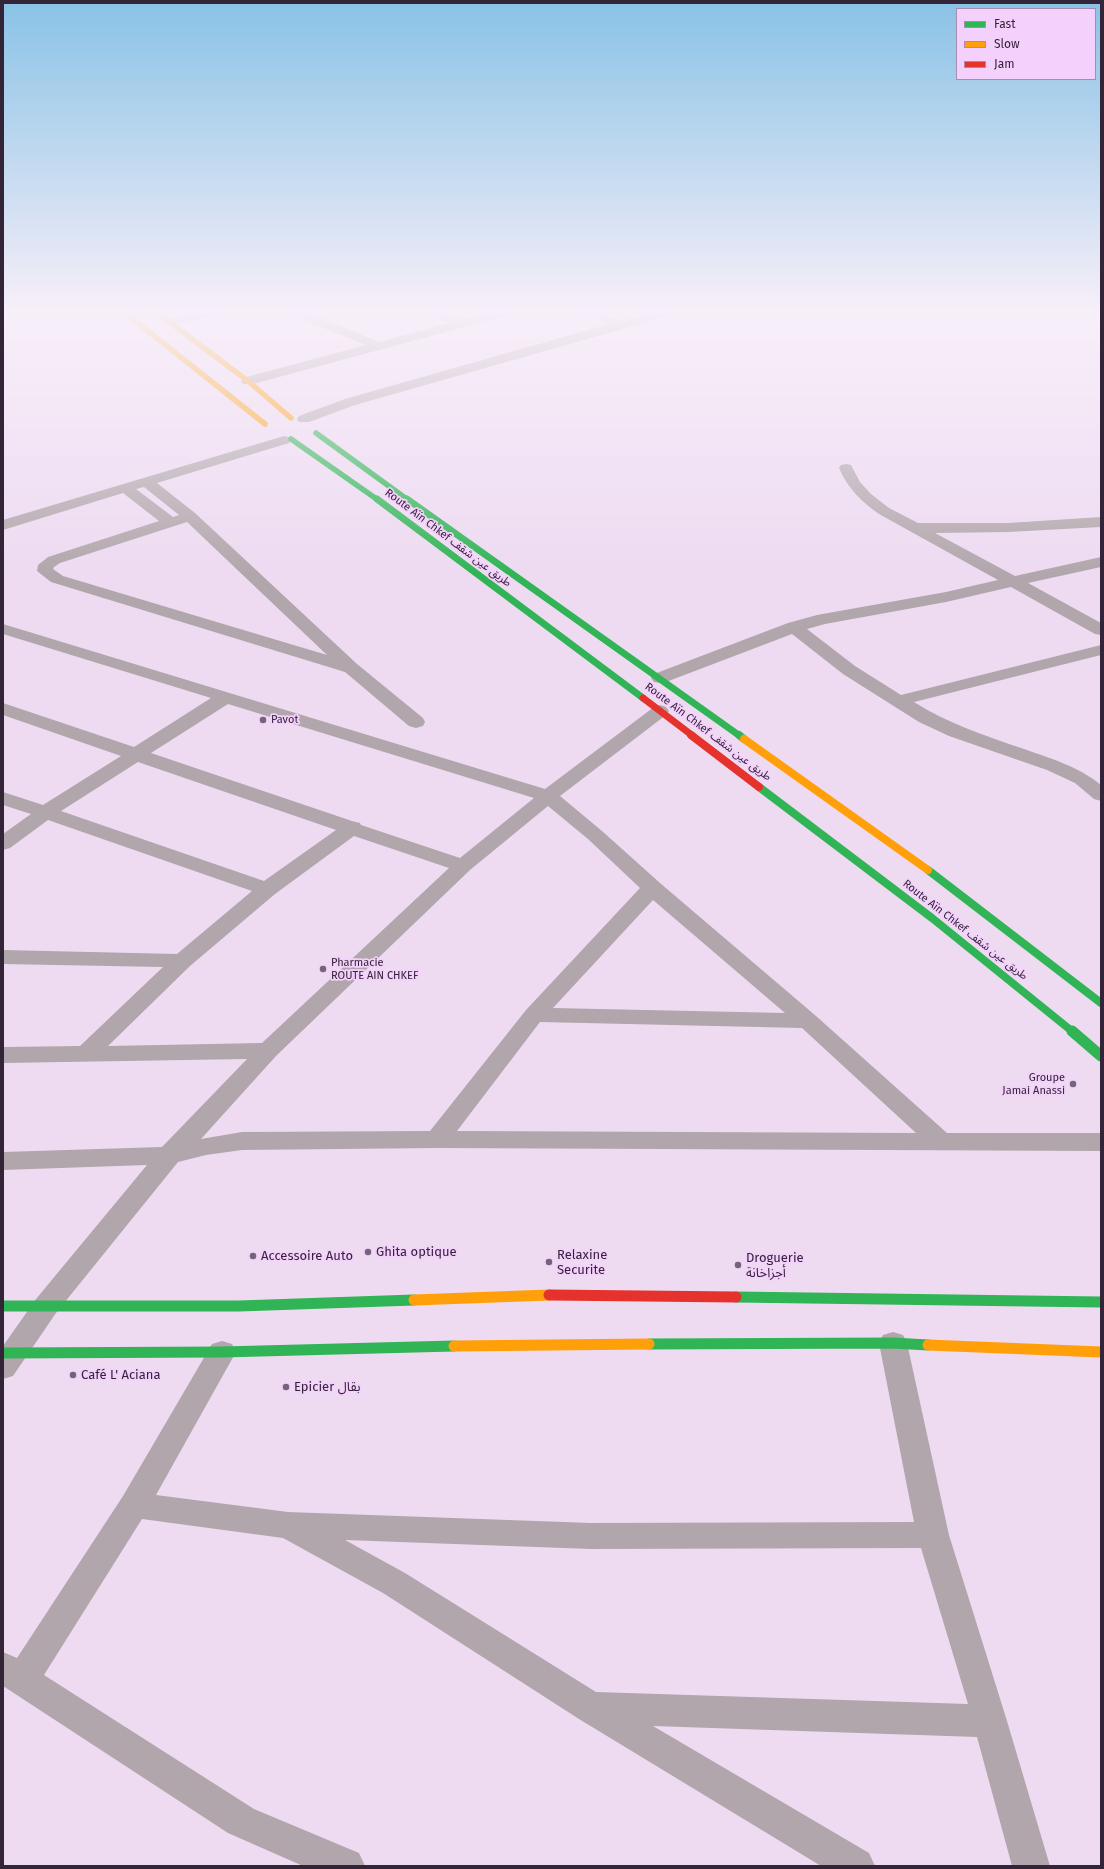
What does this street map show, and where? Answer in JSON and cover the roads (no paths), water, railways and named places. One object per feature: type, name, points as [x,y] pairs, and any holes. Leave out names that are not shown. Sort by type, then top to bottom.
[{"type":"main road","points":[[232,399],[267,428],[288,440],[310,436],[320,428],[318,424],[298,418],[273,399]]},
{"type":"main road","points":[[267,428],[298,418]]},
{"type":"main road","name":"Route Aïn Chkef طريق عين شقف","points":[[310,436],[660,678],[948,885],[1101,1003]]},
{"type":"main road","name":"Route Aïn Chkef طريق عين شقف","points":[[288,440],[371,495],[660,711],[920,909],[1056,1017],[1101,1056]]},
{"type":"main road","points":[[3,1306],[239,1306],[536,1295],[1101,1302]]},
{"type":"main road","points":[[6,1358],[523,1344],[893,1343],[1101,1352]]},
{"type":"street","points":[[298,418],[360,399]]},
{"type":"street","points":[[3,511],[133,474],[267,428]]},
{"type":"street","points":[[3,525],[288,440]]},
{"type":"street","points":[[846,468],[851,482],[862,495],[884,511],[1101,630]]},
{"type":"street","points":[[147,482],[190,516],[352,668],[416,722]]},
{"type":"street","points":[[125,488],[170,522]]},
{"type":"street","points":[[190,516],[54,560],[46,565],[45,571],[57,579],[352,668]]},
{"type":"street","points":[[914,528],[986,529],[1047,527],[1101,522]]},
{"type":"street","points":[[660,678],[794,627],[823,619],[946,597],[1014,583],[1101,562]]},
{"type":"street","points":[[794,627],[849,670],[926,718],[956,732],[1054,766],[1082,779],[1101,795]]},
{"type":"street","points":[[3,629],[224,698],[548,796],[595,835],[652,888],[808,1021],[940,1142]]},
{"type":"street","points":[[897,701],[1101,650]]},
{"type":"street","points":[[3,844],[45,813],[224,698]]},
{"type":"street","points":[[3,709],[353,827],[463,866]]},
{"type":"street","points":[[6,1358],[46,1306],[169,1156],[221,1103],[268,1051],[463,866],[548,796],[660,711]]},
{"type":"street","points":[[3,798],[267,889]]},
{"type":"street","points":[[87,1053],[182,961],[267,889],[353,827]]},
{"type":"street","points":[[437,1139],[534,1015],[652,888]]},
{"type":"street","points":[[3,957],[182,961]]},
{"type":"street","points":[[534,1015],[808,1021]]},
{"type":"street","points":[[3,1055],[268,1051]]},
{"type":"street","points":[[3,1161],[169,1156],[206,1146],[242,1142],[437,1139],[1101,1142]]},
{"type":"street","points":[[893,1343],[933,1535],[990,1721],[1031,1866]]},
{"type":"street","points":[[222,1352],[134,1505],[13,1672],[241,1821],[346,1866]]},
{"type":"street","points":[[134,1505],[288,1525],[591,1536],[933,1535]]},
{"type":"street","points":[[288,1525],[394,1583],[591,1708],[856,1866]]},
{"type":"street","points":[[591,1708],[990,1721]]},
{"type":"place","name":"Pavot","points":[[263,720]]},
{"type":"place","name":"Pharmacie ROUTE AIN CHKEF","points":[[323,969]]},
{"type":"place","name":"Groupe Jamai Anassi","points":[[1073,1084]]},
{"type":"place","name":"Ghita optique","points":[[368,1252]]},
{"type":"place","name":"Accessoire Auto","points":[[253,1256]]},
{"type":"place","name":"Relaxine Securite","points":[[549,1262]]},
{"type":"place","name":"Droguerie أجزاخانة","points":[[738,1265]]},
{"type":"place","name":"Café L' Aciana","points":[[73,1375]]},
{"type":"place","name":"Epicier بقال","points":[[286,1387]]}]
